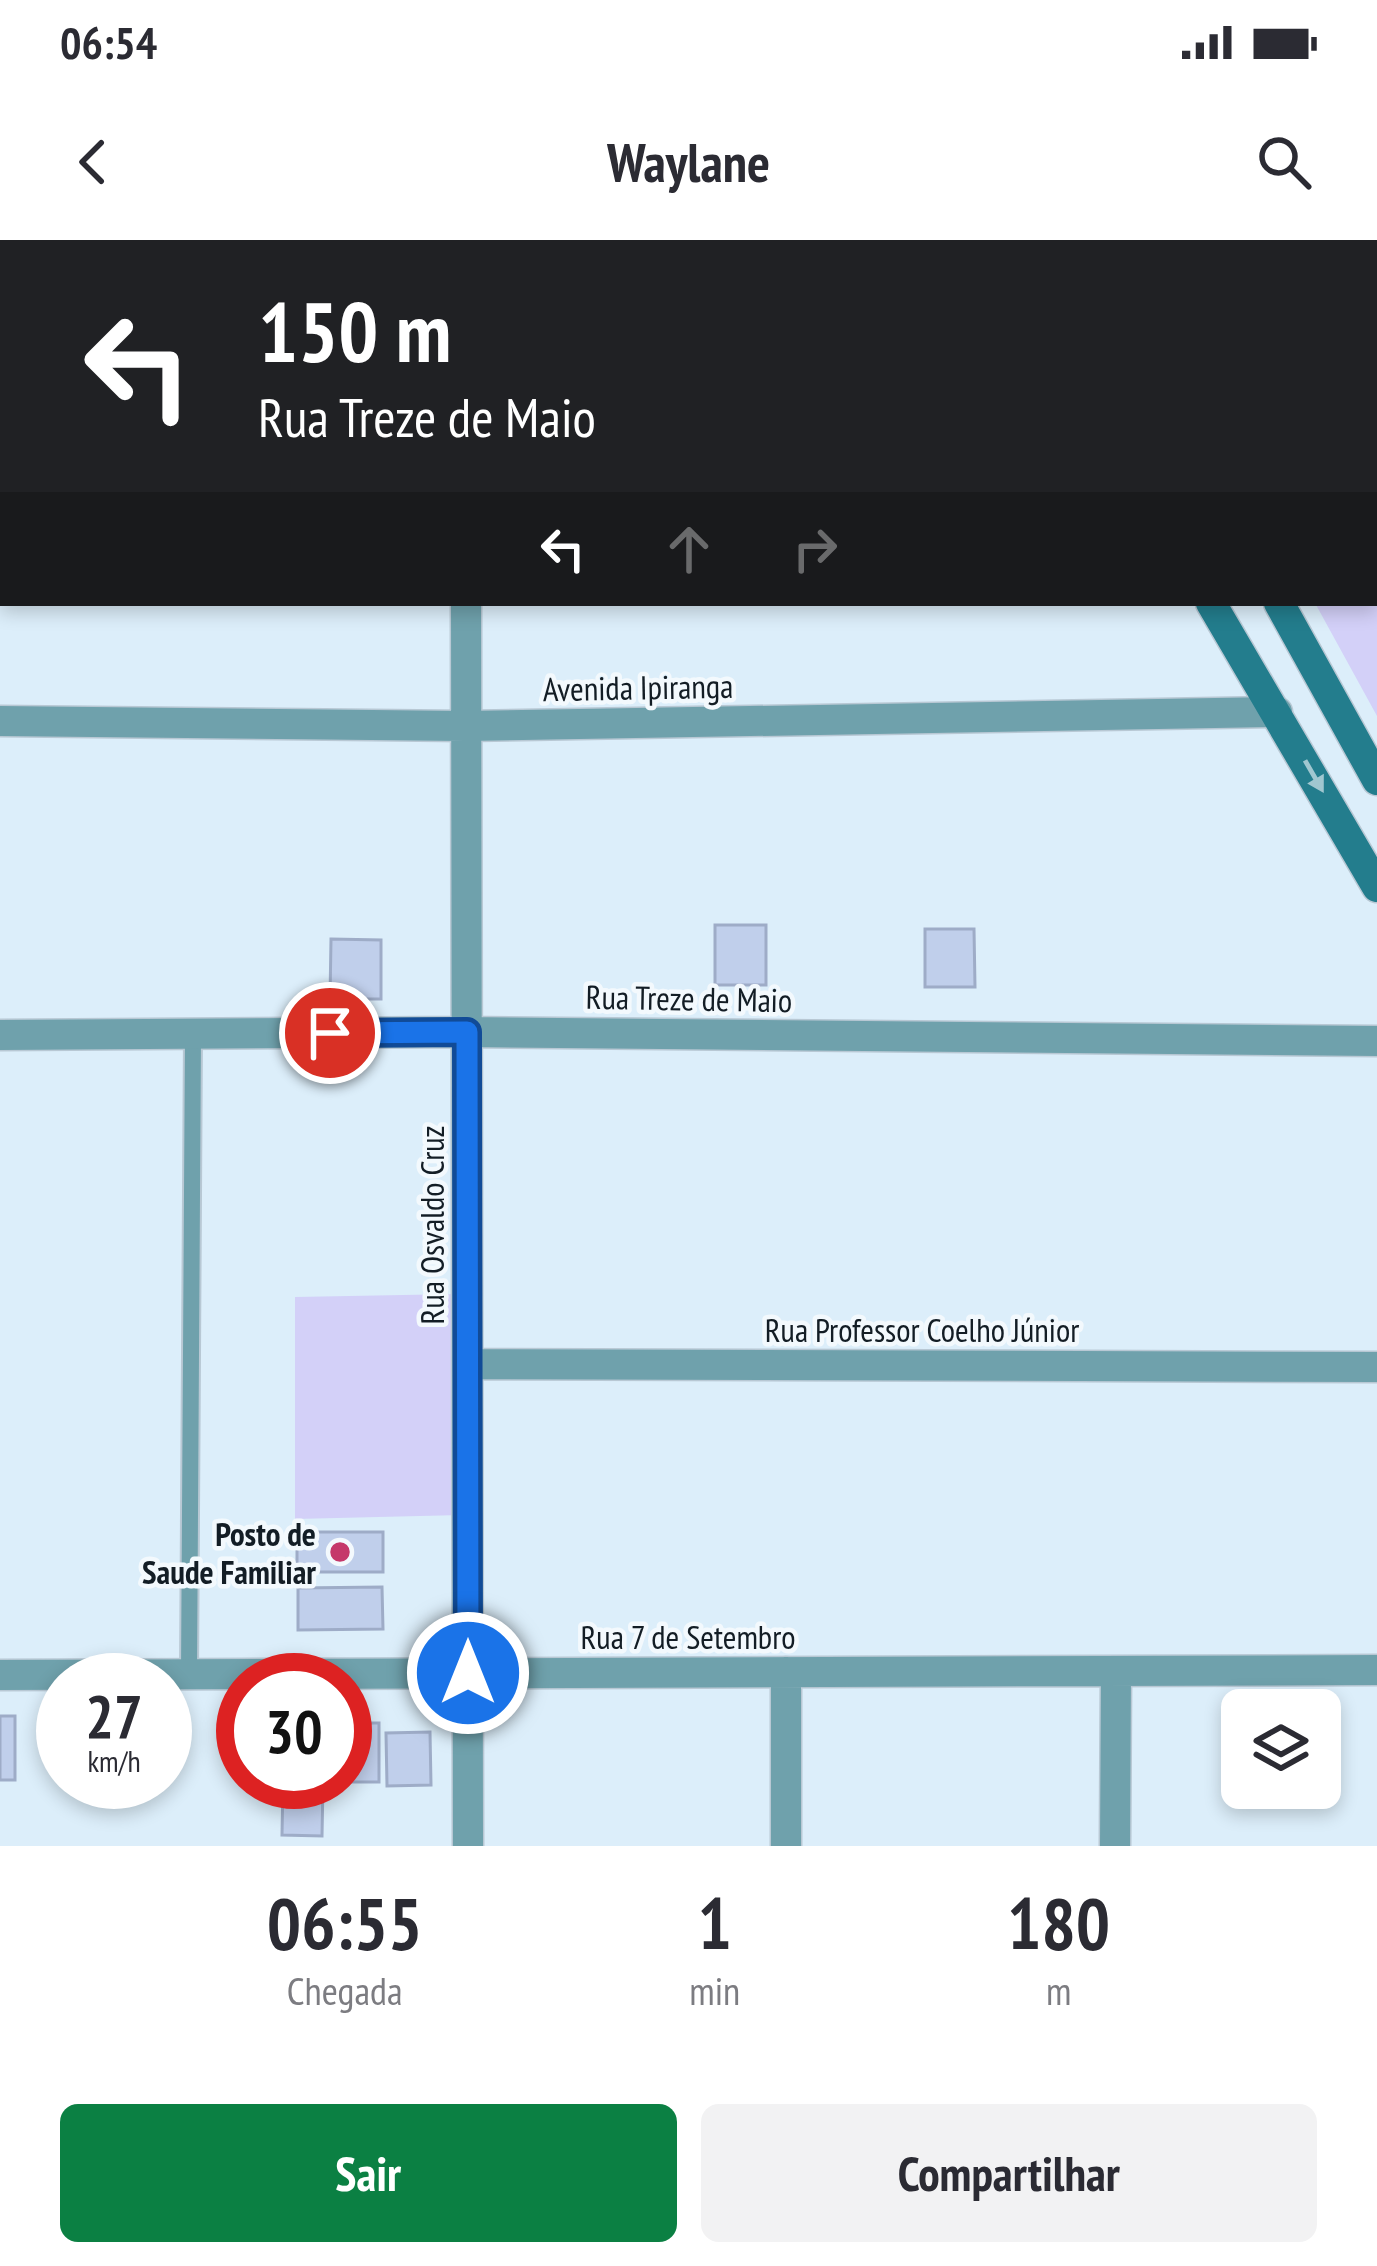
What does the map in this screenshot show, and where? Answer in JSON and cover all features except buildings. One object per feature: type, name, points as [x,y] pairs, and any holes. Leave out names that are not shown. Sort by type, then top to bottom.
[{"type":"street","name":"Rua Osvaldo Cruz","points":[[466,606],[469,1846]]},
{"type":"street","points":[[1213,606],[1377,887]]},
{"type":"street","points":[[1281,606],[1377,780]]},
{"type":"street","name":"Avenida Ipiranga","points":[[0,721],[465,726],[1277,712]]},
{"type":"street","name":"Rua Treze de Maio","points":[[0,1035],[467,1032],[1377,1041]]},
{"type":"street","name":"Rua Professor Coelho Júnior","points":[[468,1364],[1377,1367]]},
{"type":"street","name":"Rua 7 de Setembro","points":[[192,1674],[1377,1670]]},
{"type":"street","points":[[1115,1846],[1116,1671]]},
{"type":"street","points":[[786,1672],[786,1846]]},
{"type":"street","name":"Rua 7 de Setembro","points":[[0,1675],[36,1675]]},
{"type":"lane","points":[[189,1653],[193,1034]]},
{"type":"shaded area","points":[[1317,606],[1377,606],[1377,716]]},
{"type":"shaded area","points":[[457,1294],[462,1515],[295,1519],[295,1297]]},
{"type":"place","name":"Posto de Saude Familiar","points":[[340,1552]]},
{"type":"route","points":[[330,1033],[467,1032],[468,1673]]}]
